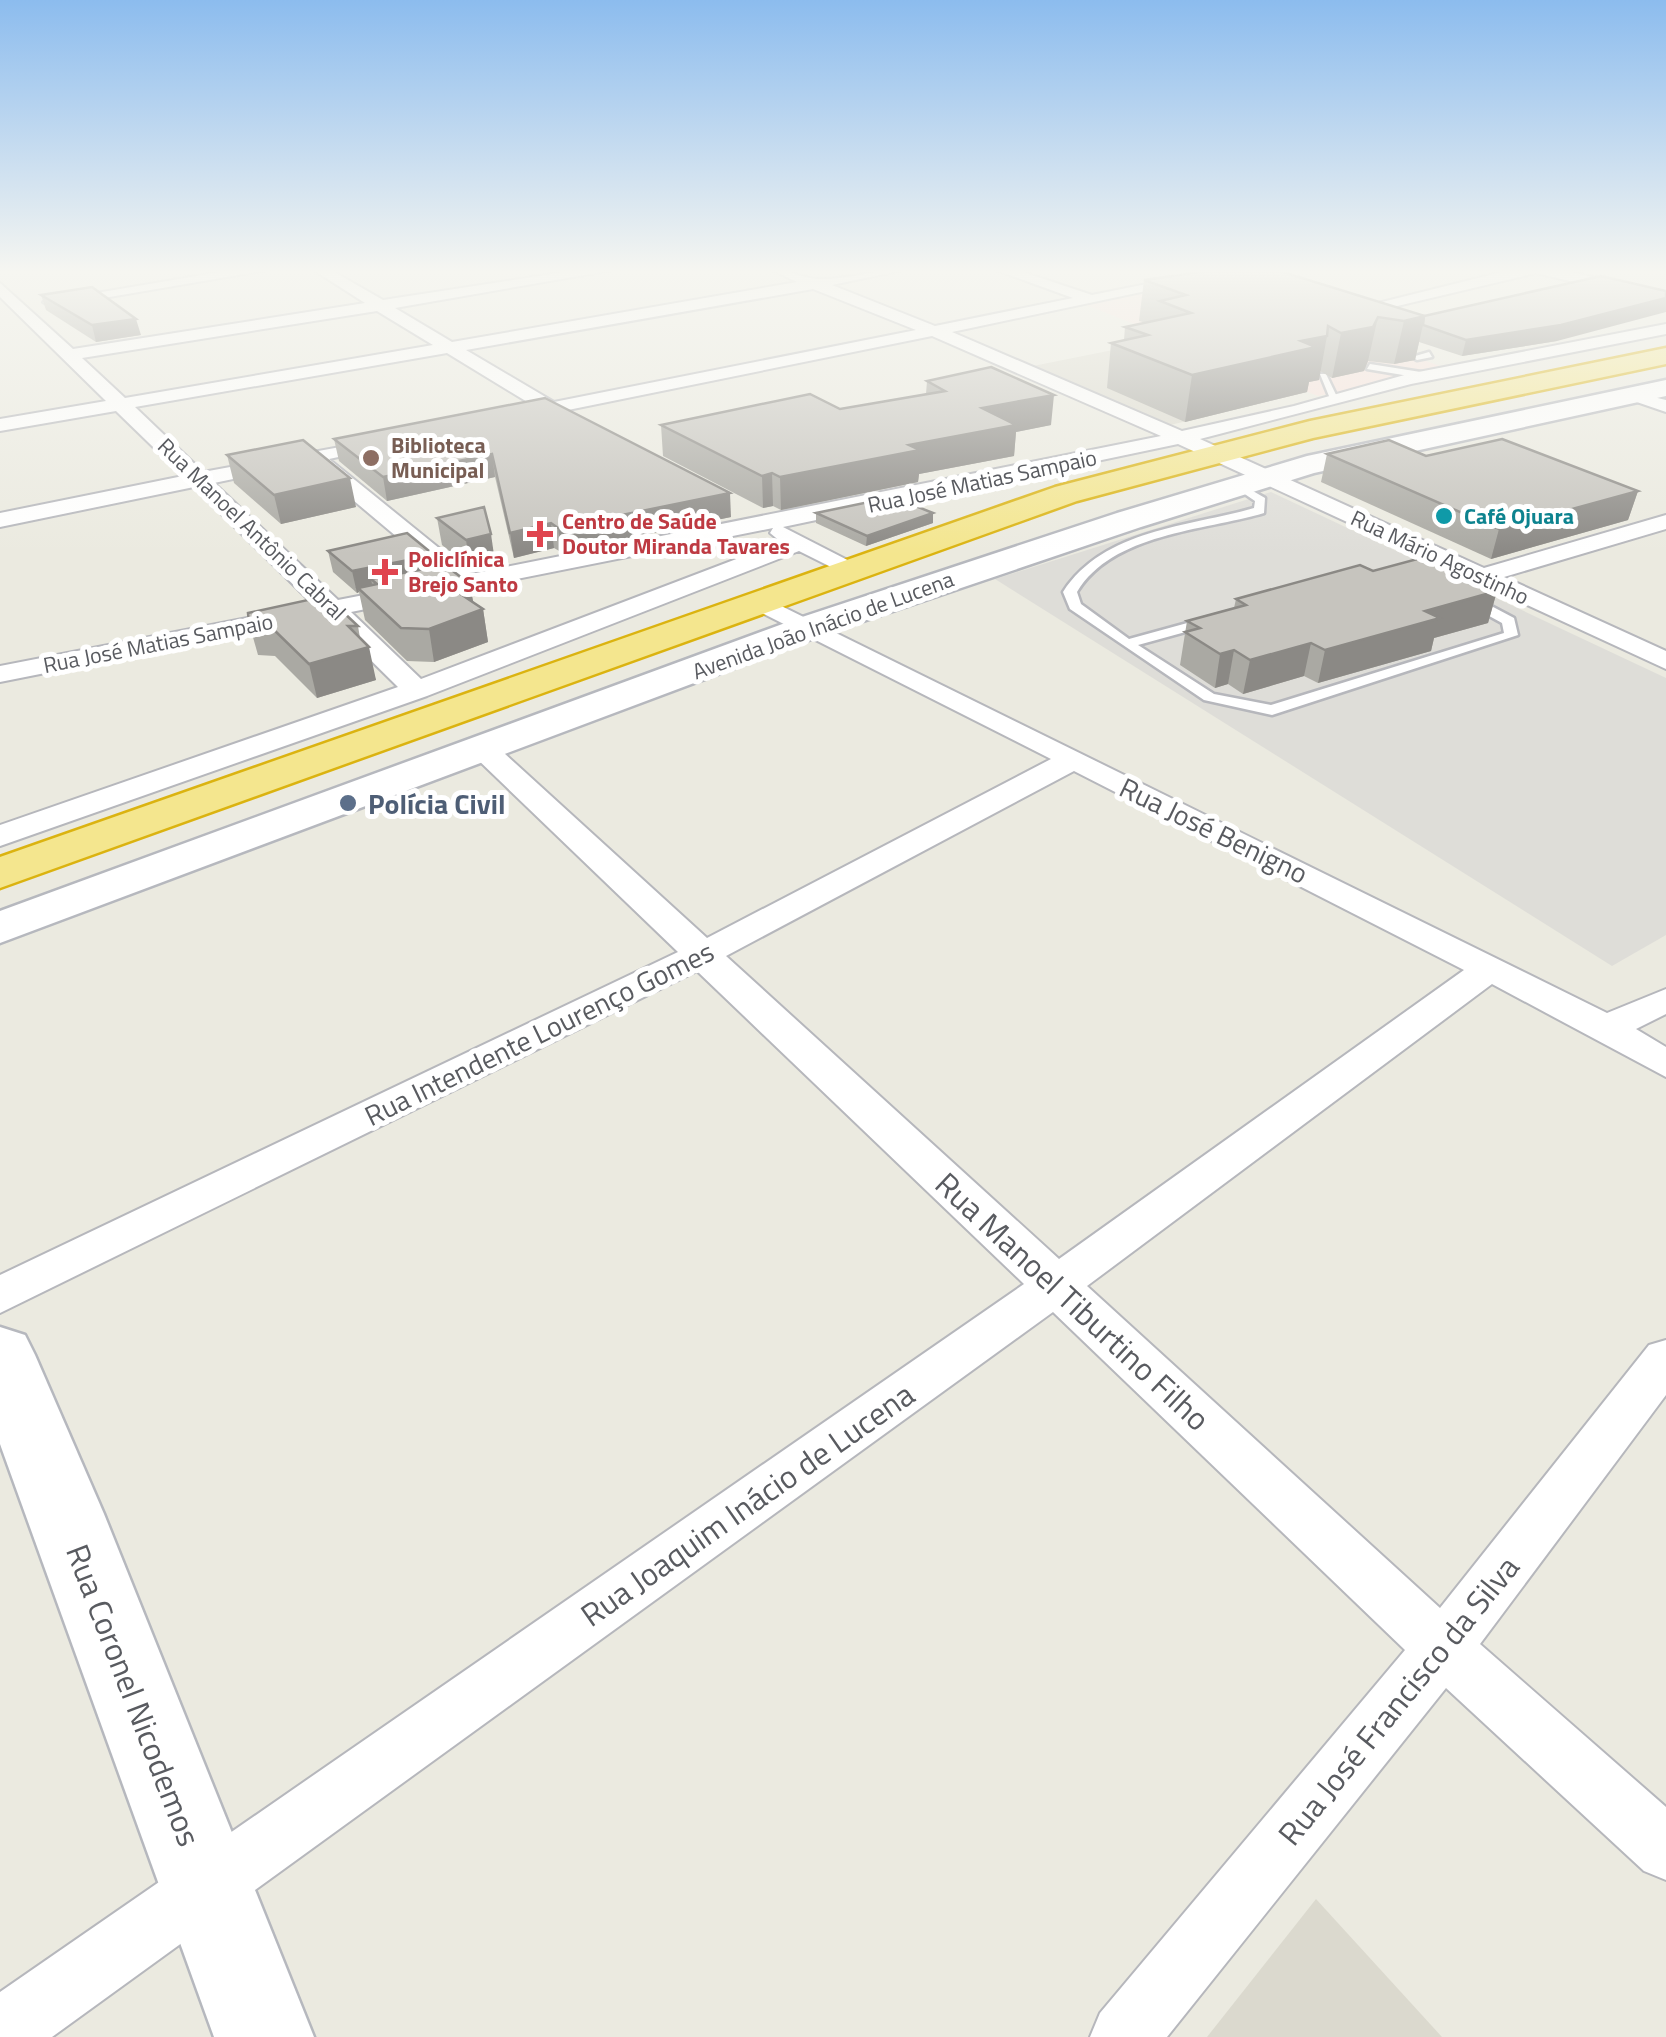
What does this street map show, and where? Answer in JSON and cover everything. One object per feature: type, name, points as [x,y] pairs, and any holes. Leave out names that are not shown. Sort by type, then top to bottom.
[{"type":"highway","name":"Avenida João Inácio de Lucena","points":[[0,873],[1197,445],[1310,430],[1628,364]]},
{"type":"street","name":"Rua Manoel Antônio Cabral","points":[[82,364],[195,480],[335,608],[416,690]]},
{"type":"street","points":[[0,425],[356,364]]},
{"type":"street","points":[[477,364],[584,426]]},
{"type":"street","points":[[494,420],[768,364]]},
{"type":"street","name":"Rua Mário Agostinho","points":[[1025,364],[1197,445],[1253,481],[1483,576],[1666,661]]},
{"type":"street","name":"Rua José Matias Sampaio","points":[[0,674],[1197,445],[1336,399],[1410,364]]},
{"type":"street","name":"Rua José Matias Sampaio","points":[[1434,364],[1503,391],[1574,364]]},
{"type":"street","name":"Avenida João Inácio de Lucena","points":[[0,928],[809,627],[1253,481],[1367,451],[1503,391],[1655,397]]},
{"type":"street","points":[[1310,430],[1367,451]]},
{"type":"street","points":[[0,520],[402,438]]},
{"type":"street","points":[[312,455],[468,584]]},
{"type":"street","points":[[733,508],[851,568]]},
{"type":"street","points":[[1483,576],[1666,522]]},
{"type":"street","points":[[0,836],[416,690],[800,543]]},
{"type":"street","name":"Rua José Benigno","points":[[758,602],[1490,968],[1607,1028],[1666,1064]]},
{"type":"street","name":"Rua Manoel Tiburtino Filho","points":[[484,749],[1443,1648],[1666,1849]]},
{"type":"street","name":"Rua Intendente Lourenço Gomes","points":[[0,1296],[701,954],[1072,760]]},
{"type":"street","name":"Rua Joaquim Inácio de Lucena","points":[[0,2033],[1056,1286],[1490,968]]},
{"type":"street","points":[[1607,1028],[1666,1000]]},
{"type":"street","name":"Rua Coronel Nicodemos","points":[[0,1354],[264,2037]]},
{"type":"street","name":"Rua José Francisco da Silva","points":[[1124,2037],[1443,1648],[1666,1358]]},
{"type":"lane","points":[[1370,367],[1389,364]]},
{"type":"lane","points":[[1323,376],[1336,399]]},
{"type":"lane","points":[[1127,644],[1300,596],[1398,577],[1458,594],[1494,610],[1512,627],[1510,634],[1272,710],[1209,696],[1127,644],[1076,606],[1070,592],[1074,580],[1098,562],[1150,538],[1260,510],[1261,500],[1253,481]]},
{"type":"shaded area","points":[[1237,364],[1435,364],[1449,369],[1318,396]]},
{"type":"shaded area","points":[[1238,364],[1307,392],[1158,428],[1028,367]]},
{"type":"shaded area","points":[[1271,492],[1666,678],[1666,935],[1612,966],[995,579]]},
{"type":"shaded area","points":[[1316,1899],[1442,2037],[1207,2037]]},
{"type":"building","points":[[1164,364],[1240,364],[1192,375]]},
{"type":"building","points":[[991,367],[1054,395],[982,408],[1016,425],[909,445],[920,450],[780,477],[772,473],[762,476],[661,425],[810,394],[840,409],[945,391],[927,381]]},
{"type":"building","points":[[545,398],[730,493],[558,528],[551,523],[510,533],[492,454],[383,477],[334,439]]},
{"type":"building","points":[[1502,439],[1638,491],[1499,529],[1327,454],[1389,440],[1426,456]]},
{"type":"building","points":[[303,440],[350,478],[274,495],[227,455]]},
{"type":"building","points":[[893,497],[933,513],[867,536],[816,513]]},
{"type":"building","points":[[484,507],[491,534],[466,540],[437,518]]},
{"type":"building","points":[[407,533],[434,555],[352,571],[328,551]]},
{"type":"building","points":[[1421,558],[1458,567],[1497,591],[1425,611],[1440,618],[1325,650],[1311,643],[1250,660],[1234,650],[1220,654],[1185,632],[1200,628],[1187,621],[1246,605],[1236,599],[1360,565],[1373,571]]},
{"type":"building","points":[[445,565],[470,584],[453,589],[483,609],[429,629],[401,628],[358,588],[377,584],[371,579]]},
{"type":"building","points":[[326,596],[358,626],[348,626],[369,647],[309,664],[267,623],[249,623],[248,613]]},
{"type":"place","name":"Biblioteca Municipal","points":[[371,458]]},
{"type":"place","name":"Café Ojuara","points":[[1444,516]]},
{"type":"place","name":"Centro de Saúde Doutor Miranda Tavares","points":[[540,534]]},
{"type":"place","name":"Policlínica Brejo Santo","points":[[385,572]]},
{"type":"place","name":"Polícia Civil","points":[[348,803]]}]
